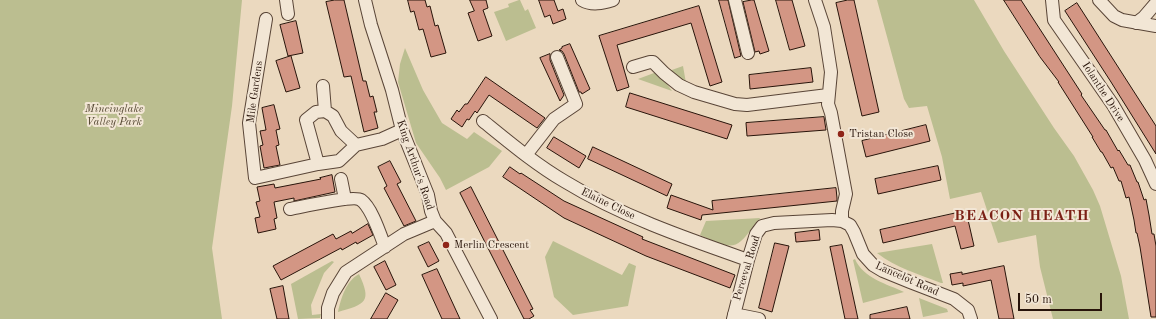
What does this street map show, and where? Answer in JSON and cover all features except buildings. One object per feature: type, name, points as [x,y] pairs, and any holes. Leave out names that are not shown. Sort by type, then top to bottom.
[{"type":"street","points":[[286,0],[288,14]]},
{"type":"street","name":"King Arthur's Road","points":[[365,0],[371,26],[392,90],[402,130],[428,195],[431,211],[435,221],[446,233],[491,319]]},
{"type":"street","points":[[582,0],[586,2],[603,3],[613,0]]},
{"type":"street","points":[[735,0],[748,53]]},
{"type":"street","points":[[815,0],[824,27],[831,72],[828,104],[846,194],[842,211],[842,221]]},
{"type":"street","name":"Iolanthe Drive","points":[[1052,0],[1054,20],[1113,105],[1145,160],[1156,184]]},
{"type":"street","points":[[1099,0],[1114,16],[1122,20],[1156,26]]},
{"type":"street","points":[[1136,23],[1144,17],[1156,3]]},
{"type":"street","name":"Mile Gardens","points":[[266,19],[249,123],[255,178],[318,164]]},
{"type":"street","points":[[526,155],[554,119],[576,104],[557,57]]},
{"type":"street","points":[[633,67],[653,62],[679,85],[694,92],[735,104],[747,105],[828,95]]},
{"type":"street","points":[[323,86],[325,111]]},
{"type":"street","points":[[356,145],[341,131],[333,116],[325,111],[316,112],[306,120],[318,164],[339,161],[356,145],[382,140],[402,130]]},
{"type":"street","name":"Elaine Close","points":[[483,121],[536,163],[586,194],[652,225],[748,260]]},
{"type":"street","points":[[341,180],[345,199]]},
{"type":"street","points":[[290,209],[358,198],[362,200],[370,211],[385,247]]},
{"type":"street","name":"Perceval Road","points":[[734,316],[756,234],[762,226],[774,223],[832,220],[842,221]]},
{"type":"street","points":[[328,319],[328,308],[333,293],[346,272],[404,234],[435,221]]},
{"type":"street","name":"Lancelot Road","points":[[842,221],[850,225],[863,254],[873,266],[954,300],[968,310],[972,319]]},
{"type":"street","points":[[734,316],[759,319]]},
{"type":"green space","name":"Mincinglake Valley Park","points":[[0,0],[242,0],[232,106],[212,248],[222,319],[0,319]]},
{"type":"green space","points":[[519,0],[525,11],[528,9],[536,28],[506,41],[494,12],[509,7],[508,4]]},
{"type":"green space","points":[[877,0],[974,0],[1004,51],[1074,156],[1093,190],[1100,206],[1121,276],[1129,319],[1053,319],[1040,267],[1036,235],[998,243],[981,192],[950,199],[942,157],[927,106],[909,108],[904,99]]},
{"type":"green space","points":[[405,48],[423,90],[442,123],[467,139],[474,132],[502,151],[489,167],[446,190],[440,178],[416,143],[398,82],[400,64]]},
{"type":"green space","points":[[683,66],[686,83],[669,71]]},
{"type":"green space","points":[[654,73],[659,73],[672,91],[638,79]]},
{"type":"green space","points":[[760,218],[745,237],[737,244],[720,244],[700,235],[706,221]]},
{"type":"green space","points":[[553,241],[622,275],[629,263],[636,266],[628,306],[573,315],[554,297],[545,257]]},
{"type":"green space","points":[[932,244],[943,283],[900,267],[877,253]]},
{"type":"green space","points":[[855,259],[859,266],[870,276],[904,292],[863,303],[853,260]]},
{"type":"green space","points":[[332,261],[334,262],[324,273],[311,305],[312,315],[321,314],[320,318],[298,319],[291,284]]},
{"type":"green space","points":[[359,274],[365,291],[364,300],[355,307],[338,312],[347,285]]},
{"type":"green space","points":[[919,298],[947,309],[948,312],[923,317]]},
{"type":"place","name":"Tristan Close","points":[[841,134]]},
{"type":"place","name":"Merlin Crescent","points":[[446,245]]},
{"type":"district","name":"BEACON HEATH","points":[[1022,216]]}]
